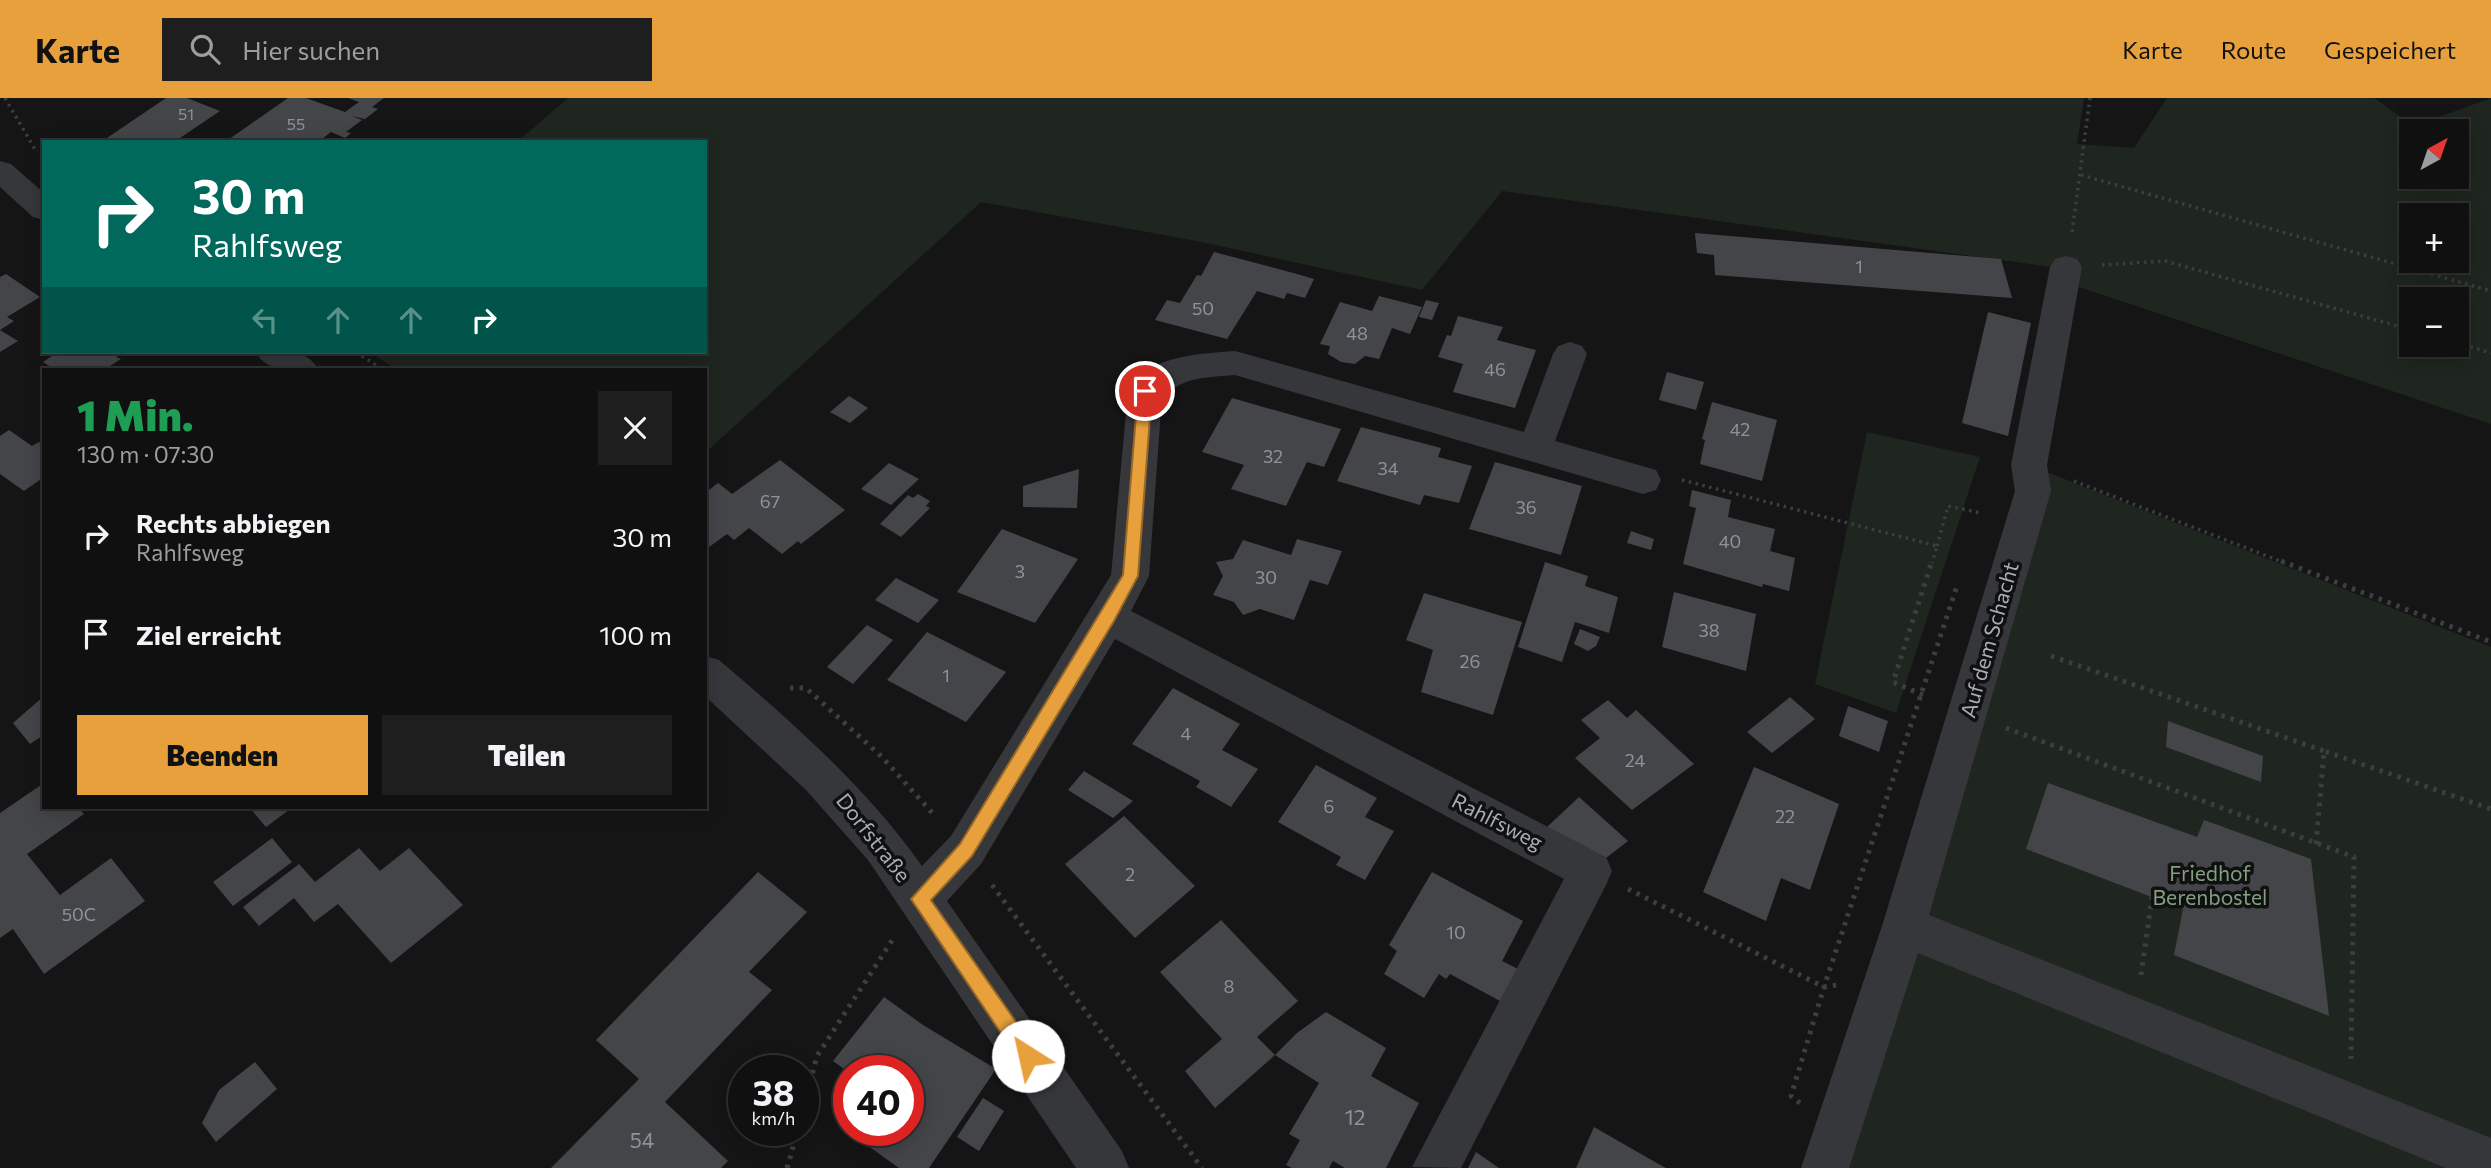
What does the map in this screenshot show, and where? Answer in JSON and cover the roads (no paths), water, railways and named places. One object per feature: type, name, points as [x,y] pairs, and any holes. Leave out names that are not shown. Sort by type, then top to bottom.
[{"type":"street","points":[[0,171],[42,209]]},
{"type":"street","name":"Auf dem Schacht","points":[[1831,1149],[1904,926],[2033,491],[2029,464],[2066,267]]},
{"type":"street","points":[[275,354],[299,368]]},
{"type":"street","points":[[1535,448],[1570,354]]},
{"type":"street","points":[[920,899],[966,850],[1108,617],[1130,576],[1145,391],[1169,373],[1196,366],[1235,363],[1643,480]]},
{"type":"street","name":"Rahlfsweg","points":[[1108,617],[1591,871],[1436,1167]]},
{"type":"street","name":"Dorfstraße","points":[[707,674],[786,742],[847,801],[883,846],[1105,1168]]},
{"type":"street","points":[[1904,926],[2491,1162]]},
{"type":"park label","name":"Friedhof Berenbostel","points":[[2210,886]]}]
